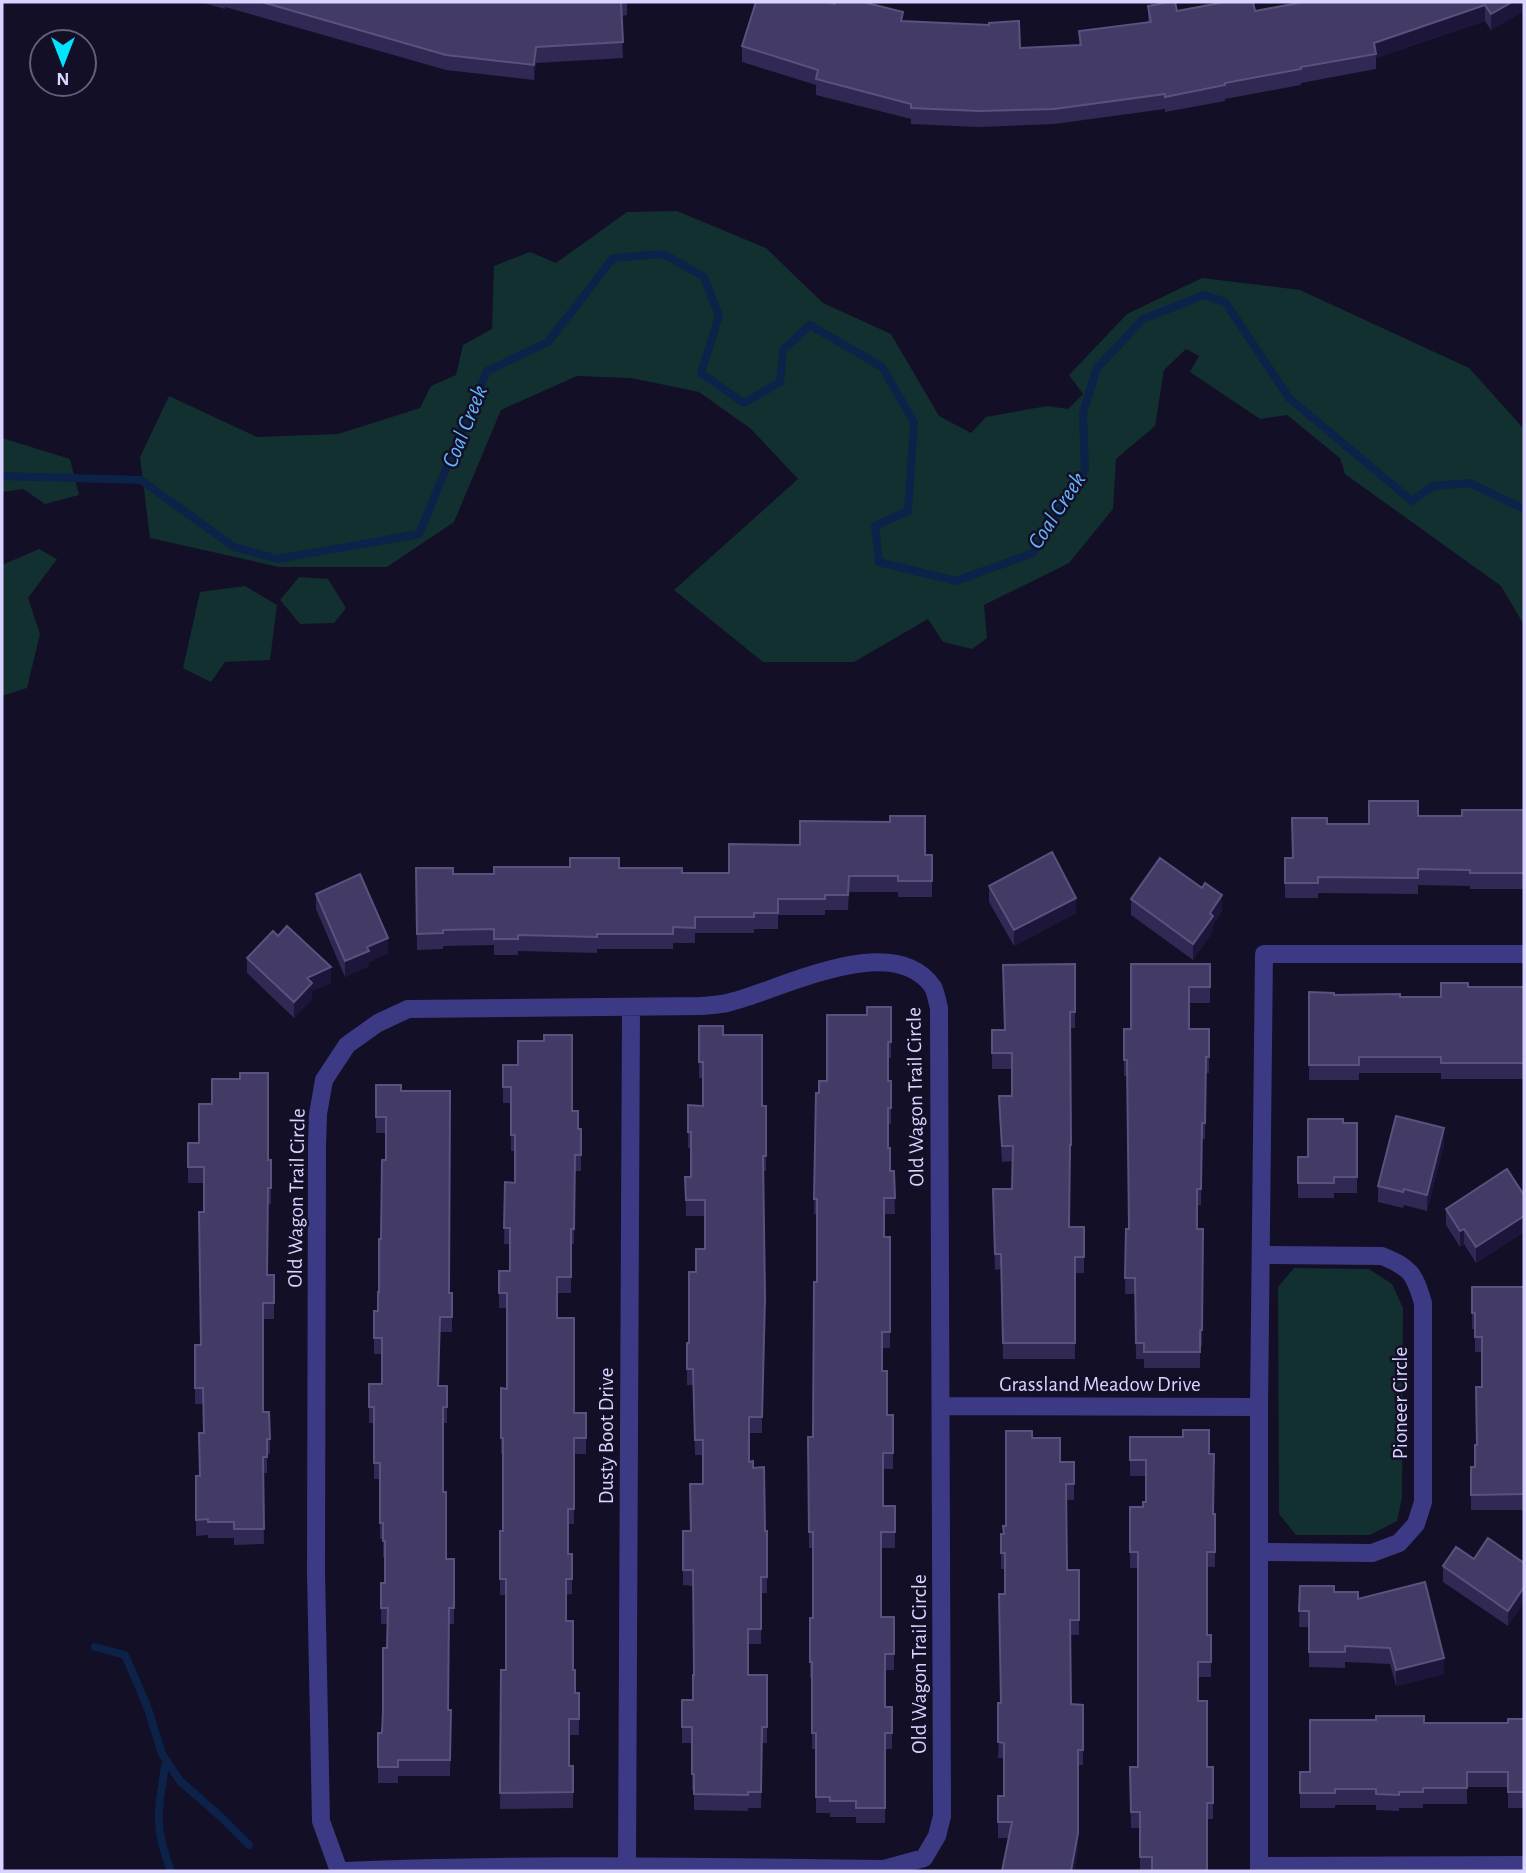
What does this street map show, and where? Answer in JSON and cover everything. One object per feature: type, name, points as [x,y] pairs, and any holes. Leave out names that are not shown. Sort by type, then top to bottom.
[{"type":"street","points":[[1524,954],[1264,954],[1259,1407],[1259,1869],[1524,1865]]},
{"type":"street","name":"Old Wagon Trail Circle","points":[[338,1871],[321,1821],[316,1586],[317,1146],[318,1114],[324,1080],[346,1045],[378,1023],[408,1009],[701,1006],[727,1003],[822,971],[871,963],[903,964],[922,976],[934,989],[939,1008],[942,1816],[937,1836],[924,1858],[884,1869],[627,1866],[428,1867],[344,1871]]},
{"type":"street","name":"Dusty Boot Drive","points":[[627,1866],[631,1007]]},
{"type":"street","name":"Pioneer Circle","points":[[1260,1552],[1373,1553],[1399,1543],[1416,1524],[1423,1502],[1423,1303],[1416,1278],[1400,1263],[1382,1256],[1261,1255]]},
{"type":"street","name":"Grassland Meadow Drive","points":[[941,1406],[1259,1407]]},
{"type":"green space","points":[[677,211],[766,248],[823,303],[891,334],[939,416],[971,433],[986,417],[1047,406],[1068,409],[1083,394],[1069,375],[1127,314],[1202,278],[1300,290],[1469,368],[1524,429],[1524,625],[1501,586],[1345,474],[1340,458],[1287,415],[1260,419],[1190,372],[1199,356],[1186,349],[1164,370],[1155,426],[1116,459],[1113,509],[1069,563],[984,605],[987,638],[972,649],[943,642],[928,619],[854,662],[763,662],[674,590],[798,479],[751,429],[699,392],[631,378],[577,376],[501,410],[454,522],[387,567],[279,567],[150,538],[140,457],[169,396],[257,437],[338,434],[420,408],[431,386],[456,375],[463,345],[492,329],[494,266],[530,252],[556,263],[627,212]]},
{"type":"green space","points":[[2,438],[70,459],[79,495],[45,504],[23,489],[2,492]]},
{"type":"green space","points":[[39,549],[57,559],[28,598],[40,634],[27,688],[2,696],[2,565]]},
{"type":"green space","points":[[299,577],[328,579],[346,608],[334,623],[300,624],[280,600]]},
{"type":"green space","points":[[245,586],[277,605],[270,660],[225,662],[211,682],[183,668],[200,592]]},
{"type":"green space","points":[[1294,1268],[1369,1269],[1392,1284],[1403,1308],[1402,1498],[1397,1521],[1370,1535],[1296,1535],[1279,1514],[1278,1287]]},
{"type":"building","points":[[262,2],[621,2],[623,42],[536,47],[534,65],[446,55]]},
{"type":"building","points":[[756,2],[863,2],[903,12],[901,21],[989,25],[1019,21],[1020,48],[1081,45],[1079,31],[1151,22],[1148,6],[1170,2],[1175,2],[1177,11],[1225,2],[1253,2],[1255,11],[1304,2],[1512,2],[1491,14],[1485,5],[1374,43],[1376,54],[1301,67],[1225,85],[1165,97],[1165,94],[1054,109],[979,111],[911,108],[911,104],[816,79],[818,70],[742,46]]},
{"type":"building","points":[[1369,801],[1418,801],[1418,816],[1462,816],[1462,810],[1524,810],[1524,873],[1418,869],[1418,878],[1318,877],[1318,883],[1285,883],[1285,858],[1293,858],[1292,818],[1327,818],[1327,824],[1369,824]]},
{"type":"building","points":[[890,816],[925,816],[925,855],[932,855],[932,881],[898,881],[898,876],[849,876],[848,895],[825,895],[825,899],[778,899],[778,913],[754,913],[754,917],[695,917],[695,928],[673,927],[673,934],[597,934],[597,937],[518,935],[518,939],[494,939],[494,929],[443,930],[443,933],[417,934],[416,868],[453,868],[453,874],[494,874],[494,867],[570,867],[570,858],[619,858],[619,868],[682,868],[682,873],[729,873],[729,844],[800,845],[800,821],[890,822]]},
{"type":"building","points":[[1052,852],[1076,898],[1014,930],[989,886]]},
{"type":"building","points":[[1160,858],[1202,888],[1205,883],[1222,895],[1210,913],[1213,916],[1193,944],[1131,899]]},
{"type":"building","points":[[360,874],[388,938],[367,947],[369,951],[345,961],[316,894]]},
{"type":"building","points":[[287,926],[331,967],[307,978],[312,983],[294,1002],[247,958],[273,931],[278,936]]},
{"type":"building","points":[[1075,964],[1075,1012],[1070,1012],[1069,1227],[1084,1227],[1084,1257],[1075,1257],[1075,1343],[1003,1343],[1001,1254],[995,1254],[993,1189],[1012,1189],[1013,1146],[1002,1146],[999,1096],[1012,1096],[1012,1053],[992,1053],[992,1030],[1005,1030],[1003,965]]},
{"type":"building","points":[[1131,964],[1210,964],[1210,987],[1189,987],[1189,1029],[1209,1029],[1205,1123],[1202,1123],[1201,1189],[1197,1189],[1197,1229],[1203,1229],[1200,1352],[1144,1352],[1144,1343],[1136,1343],[1135,1278],[1125,1278],[1126,1229],[1129,1229],[1127,1060],[1124,1060],[1124,1029],[1131,1029]]},
{"type":"building","points":[[1441,983],[1468,983],[1468,987],[1524,987],[1524,1063],[1441,1063],[1441,1057],[1359,1057],[1359,1065],[1309,1065],[1309,992],[1441,997]]},
{"type":"building","points":[[867,1007],[891,1007],[891,1042],[888,1042],[891,1108],[888,1108],[888,1148],[890,1171],[894,1171],[895,1198],[884,1198],[884,1237],[890,1237],[890,1332],[882,1332],[882,1371],[887,1371],[887,1415],[893,1415],[893,1453],[883,1453],[883,1506],[895,1506],[895,1532],[881,1532],[881,1617],[894,1617],[894,1654],[885,1654],[885,1707],[892,1707],[892,1733],[885,1733],[885,1808],[856,1808],[856,1801],[830,1801],[830,1797],[816,1797],[816,1733],[812,1733],[810,1662],[813,1532],[809,1532],[808,1437],[813,1437],[814,1282],[817,1282],[817,1199],[814,1199],[816,1093],[819,1093],[819,1081],[827,1081],[827,1015],[867,1015]]},
{"type":"building","points":[[699,1026],[723,1026],[723,1035],[762,1035],[762,1106],[766,1106],[766,1156],[763,1156],[765,1298],[762,1417],[749,1417],[749,1462],[753,1461],[753,1468],[764,1467],[767,1577],[761,1577],[761,1629],[748,1629],[748,1675],[767,1675],[767,1727],[762,1727],[761,1792],[748,1792],[748,1795],[694,1794],[692,1727],[682,1727],[682,1700],[693,1700],[694,1675],[693,1570],[683,1570],[683,1531],[691,1531],[690,1484],[703,1484],[703,1440],[695,1440],[693,1369],[687,1369],[687,1343],[689,1272],[696,1272],[696,1249],[705,1249],[705,1200],[686,1200],[685,1177],[691,1177],[688,1105],[703,1106],[703,1062],[699,1062]]},
{"type":"building","points":[[544,1035],[572,1035],[572,1111],[578,1111],[578,1129],[581,1129],[581,1155],[575,1155],[571,1277],[557,1277],[557,1318],[574,1318],[574,1413],[586,1413],[586,1438],[574,1438],[574,1509],[568,1509],[568,1554],[572,1554],[572,1579],[566,1579],[566,1621],[573,1621],[573,1670],[575,1693],[579,1693],[579,1719],[569,1719],[569,1766],[573,1766],[573,1792],[500,1793],[501,1670],[506,1670],[506,1579],[500,1579],[500,1531],[503,1531],[501,1388],[507,1389],[507,1293],[499,1293],[499,1271],[510,1271],[510,1228],[504,1228],[505,1182],[515,1183],[511,1087],[503,1087],[503,1065],[518,1065],[518,1041],[544,1041]]},
{"type":"building","points":[[240,1073],[268,1073],[268,1160],[271,1160],[271,1188],[268,1188],[267,1275],[274,1275],[274,1303],[263,1303],[263,1412],[269,1412],[270,1439],[267,1439],[267,1457],[263,1457],[264,1529],[234,1529],[234,1522],[196,1520],[196,1476],[200,1476],[199,1433],[204,1433],[203,1388],[195,1388],[195,1345],[201,1345],[199,1212],[204,1212],[204,1167],[188,1167],[188,1143],[199,1143],[199,1104],[212,1104],[212,1079],[240,1079]]},
{"type":"building","points":[[376,1085],[401,1085],[401,1091],[450,1091],[449,1293],[452,1293],[452,1317],[440,1317],[438,1386],[447,1386],[447,1407],[443,1407],[443,1492],[446,1492],[446,1559],[454,1559],[454,1608],[449,1608],[450,1760],[398,1760],[398,1767],[378,1767],[378,1733],[382,1733],[383,1710],[383,1648],[387,1648],[388,1608],[381,1608],[381,1583],[385,1583],[385,1541],[383,1523],[380,1523],[380,1463],[374,1463],[374,1407],[369,1407],[369,1384],[382,1384],[382,1338],[374,1338],[374,1311],[378,1311],[382,1160],[386,1160],[386,1117],[376,1117]]},
{"type":"building","points":[[1396,1116],[1444,1128],[1427,1195],[1378,1186]]},
{"type":"building","points":[[1308,1119],[1343,1119],[1343,1123],[1357,1123],[1357,1177],[1334,1177],[1334,1183],[1298,1183],[1298,1157],[1308,1157]]},
{"type":"building","points":[[1507,1169],[1524,1195],[1524,1216],[1476,1247],[1464,1229],[1460,1231],[1446,1209]]},
{"type":"building","points":[[1472,1287],[1524,1287],[1524,1494],[1471,1495],[1471,1467],[1475,1467],[1477,1445],[1476,1387],[1482,1387],[1482,1337],[1475,1337]]},
{"type":"building","points":[[1183,1430],[1209,1430],[1209,1454],[1214,1454],[1215,1552],[1207,1552],[1207,1635],[1211,1635],[1211,1662],[1198,1662],[1198,1701],[1207,1701],[1207,1767],[1213,1767],[1213,1803],[1207,1803],[1207,1871],[1152,1871],[1152,1857],[1140,1857],[1140,1812],[1131,1812],[1130,1767],[1138,1767],[1138,1552],[1130,1552],[1130,1507],[1143,1507],[1143,1502],[1146,1502],[1146,1460],[1130,1460],[1130,1437],[1183,1437]]},
{"type":"building","points":[[1006,1431],[1032,1431],[1032,1438],[1060,1438],[1060,1462],[1074,1462],[1074,1484],[1066,1484],[1067,1570],[1079,1570],[1079,1620],[1070,1620],[1071,1704],[1083,1705],[1083,1750],[1078,1750],[1078,1833],[1071,1871],[1002,1871],[1012,1822],[998,1822],[998,1796],[1004,1796],[1004,1743],[998,1742],[998,1703],[1001,1703],[999,1594],[1005,1594],[1005,1553],[1001,1553],[1001,1534],[1004,1534],[1003,1526],[1006,1526]]},
{"type":"building","points":[[1488,1538],[1524,1563],[1524,1587],[1508,1611],[1443,1566],[1456,1547],[1474,1559]]},
{"type":"building","points":[[1425,1582],[1444,1658],[1396,1670],[1390,1648],[1345,1646],[1345,1652],[1309,1652],[1309,1611],[1299,1611],[1300,1586],[1334,1586],[1334,1592],[1358,1592],[1358,1599]]},
{"type":"building","points":[[1376,1716],[1424,1716],[1424,1723],[1508,1723],[1508,1719],[1524,1719],[1524,1792],[1508,1792],[1508,1772],[1467,1772],[1467,1788],[1423,1788],[1423,1792],[1399,1792],[1399,1795],[1376,1794],[1376,1789],[1335,1789],[1335,1793],[1300,1793],[1300,1772],[1310,1772],[1310,1720],[1376,1720]]},
{"type":"waterway","name":"Coal Creek","points":[[2,476],[141,480],[234,547],[278,559],[419,534],[487,371],[548,342],[613,258],[664,254],[704,277],[719,316],[701,373],[744,403],[780,382],[783,350],[810,325],[882,367],[914,422],[908,511],[875,526],[879,562],[956,581],[1033,553],[1085,470],[1083,413],[1097,368],[1143,319],[1204,295],[1225,302],[1289,398],[1412,501],[1433,486],[1470,483],[1524,509]]},
{"type":"waterway","points":[[95,1647],[125,1655],[147,1706],[162,1754],[180,1781],[249,1845]]},
{"type":"waterway","points":[[166,1761],[159,1829],[171,1871]]}]
